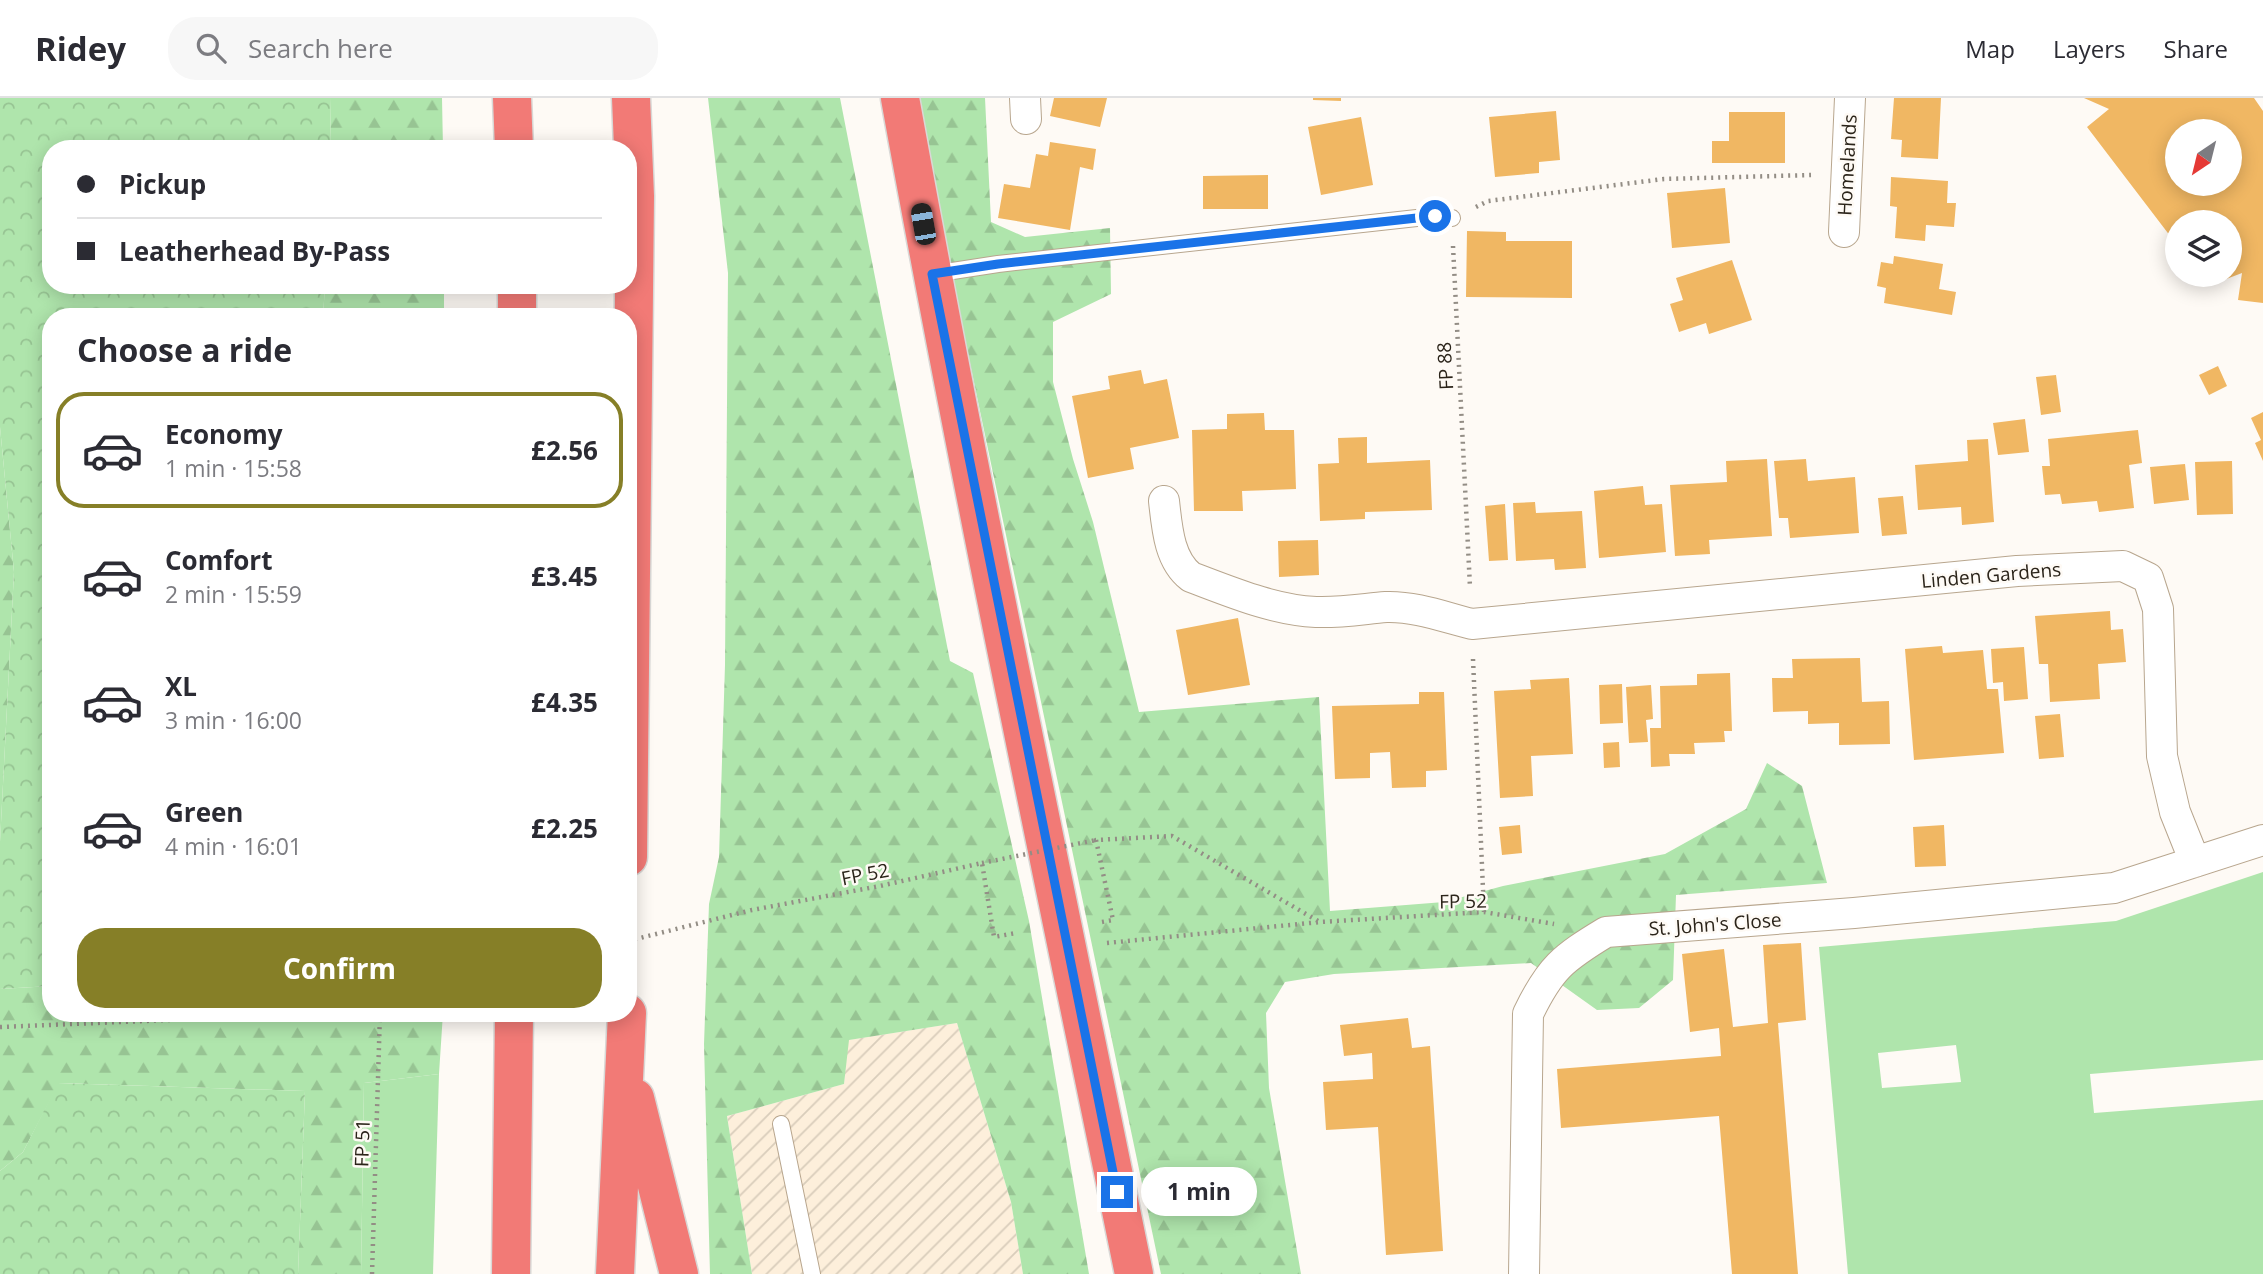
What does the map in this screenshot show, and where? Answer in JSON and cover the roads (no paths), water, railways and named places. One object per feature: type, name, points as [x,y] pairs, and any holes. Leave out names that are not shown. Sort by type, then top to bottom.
[{"type":"highway","points":[[512,98],[514,140]]},
{"type":"highway","points":[[631,98],[633,140]]},
{"type":"highway","points":[[900,98],[932,274],[1134,1274]]},
{"type":"highway","points":[[510,1274],[514,1022]]},
{"type":"highway","points":[[615,1274],[627,1022]]},
{"type":"highway","points":[[626,1062],[680,1274]]},
{"type":"street","name":"Homelands","points":[[1844,233],[1850,98]]},
{"type":"street","name":"Linden Gardens","points":[[1164,501],[1174,553],[1180,568],[1191,577],[1280,607],[1315,612],[1388,607],[1411,609],[1472,624],[2017,571],[2123,566],[2148,578],[2158,608],[2162,755],[2175,812],[2194,862]]},
{"type":"street","points":[[2194,862],[2263,840]]},
{"type":"street","name":"St. John's Close","points":[[1524,1274],[1528,1014],[1548,976],[1573,952],[1606,932],[1854,913],[2114,888],[2194,862]]},
{"type":"lane","points":[[932,274],[998,264],[1435,216],[1452,218]]},
{"type":"lane","points":[[781,1124],[812,1274]]}]
